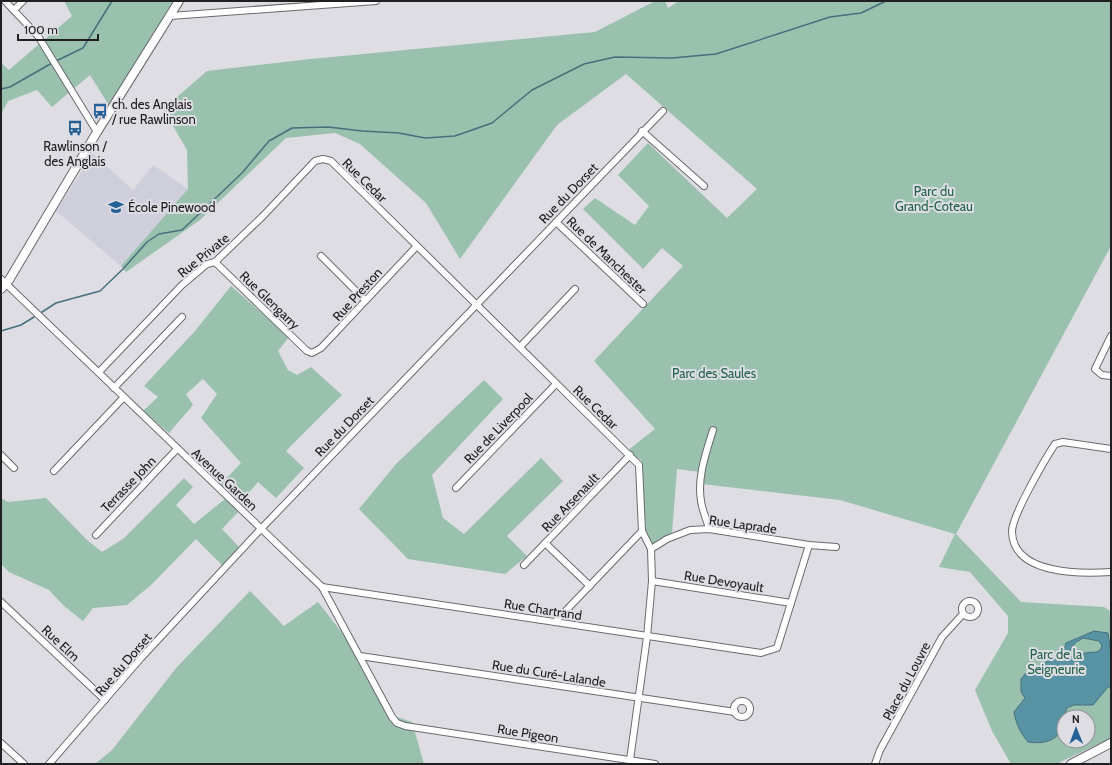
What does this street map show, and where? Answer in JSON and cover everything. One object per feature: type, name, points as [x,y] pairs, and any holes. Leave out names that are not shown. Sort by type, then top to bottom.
[{"type":"street","points":[[5,1],[30,25],[97,132]]},
{"type":"street","points":[[14,10],[23,1]]},
{"type":"street","points":[[3,284],[179,1]]},
{"type":"street","points":[[170,16],[376,1]]},
{"type":"street","name":"Rue du Dorset","points":[[49,764],[141,658],[261,528],[642,131],[663,111]]},
{"type":"street","points":[[642,131],[704,186]]},
{"type":"street","name":"Rue Cedar","points":[[323,159],[330,161],[639,465],[642,531],[651,549],[652,581],[647,637],[630,760]]},
{"type":"street","name":"Rue Private","points":[[99,372],[182,285],[207,264],[215,262],[263,216],[315,161],[323,159]]},
{"type":"street","name":"Rue de Manchester","points":[[556,222],[643,304]]},
{"type":"street","name":"Rue Preston","points":[[312,353],[321,348],[416,247]]},
{"type":"street","points":[[321,256],[365,300]]},
{"type":"street","name":"Rue Glengarry","points":[[215,262],[307,351],[312,353]]},
{"type":"street","name":"Avenue Garden","points":[[3,284],[99,372],[177,449],[322,586],[392,717],[398,723]]},
{"type":"street","points":[[520,347],[575,289]]},
{"type":"street","points":[[114,388],[182,317]]},
{"type":"street","points":[[1111,336],[1095,370],[1102,375],[1111,376]]},
{"type":"street","name":"Rue de Liverpool","points":[[456,488],[556,384]]},
{"type":"street","points":[[54,471],[124,397]]},
{"type":"street","points":[[709,528],[701,501],[700,482],[703,465],[713,430]]},
{"type":"street","points":[[1111,449],[1063,442],[1055,444],[1014,521],[1012,530],[1017,548],[1028,559],[1037,564],[1062,572],[1111,572]]},
{"type":"street","name":"Terrasse John","points":[[96,535],[177,449]]},
{"type":"street","points":[[1,455],[14,468]]},
{"type":"street","name":"Rue Arsenault","points":[[524,565],[630,455]]},
{"type":"street","name":"Rue Laprade","points":[[651,549],[667,539],[690,530],[709,528],[809,545],[836,547]]},
{"type":"street","points":[[555,622],[642,531]]},
{"type":"street","points":[[545,544],[590,586]]},
{"type":"street","points":[[791,603],[809,545]]},
{"type":"street","name":"Rue Devoyault","points":[[652,581],[791,603]]},
{"type":"street","name":"Rue Chartrand","points":[[322,586],[647,637],[761,653],[777,648],[791,603]]},
{"type":"street","name":"Rue Elm","points":[[1,602],[105,700]]},
{"type":"street","name":"Place du Louvre","points":[[875,764],[880,750],[942,637],[963,614]]},
{"type":"street","name":"Rue du Curé-Lalande","points":[[360,656],[735,712]]},
{"type":"street","name":"Rue Pigeon","points":[[398,723],[405,726],[655,764]]},
{"type":"street","points":[[1,743],[24,764]]},
{"type":"street","points":[[1072,764],[1111,743]]},
{"type":"shaded area","name":"École Pinewood","points":[[93,154],[133,190],[153,165],[188,189],[121,266],[56,211]]},
{"type":"green space","points":[[64,1],[177,1],[110,107],[90,75],[52,107],[37,90],[8,101],[1,114],[1,63],[9,70],[72,16]]},
{"type":"green space","name":"Parc du Grand-Coteau","points":[[655,1],[665,1],[668,8],[679,1],[1111,1],[1111,246],[956,534],[1021,602],[1104,607],[1111,612],[1111,738],[1096,745],[1096,709],[1056,709],[1056,749],[1088,749],[1056,764],[1011,764],[992,731],[975,690],[1008,633],[1008,616],[970,572],[939,567],[955,534],[840,500],[702,484],[700,472],[677,469],[672,533],[650,547],[646,531],[641,460],[627,451],[655,429],[594,361],[683,266],[662,248],[643,269],[583,209],[595,198],[635,225],[649,206],[618,175],[648,143],[727,218],[757,189],[626,74],[557,125],[460,259],[426,203],[360,144],[335,133],[286,138],[200,220],[126,272],[121,266],[188,189],[187,150],[163,109],[207,71],[311,59],[595,32]]},
{"type":"green space","points":[[231,286],[289,337],[278,351],[288,370],[297,375],[311,367],[342,395],[286,451],[304,468],[276,498],[258,482],[241,502],[221,484],[241,463],[201,418],[217,394],[203,379],[186,394],[193,405],[169,433],[143,411],[158,397],[144,386],[195,331]]},
{"type":"green space","points":[[484,380],[503,399],[432,475],[443,518],[464,534],[541,458],[563,481],[507,536],[527,556],[505,574],[408,559],[359,509],[396,464]]},
{"type":"green space","points":[[184,478],[193,487],[176,505],[194,524],[225,499],[238,512],[222,529],[239,547],[222,565],[196,539],[151,585],[127,605],[93,608],[83,621],[63,605],[49,590],[9,572],[1,564],[1,498],[8,502],[46,498],[87,540],[102,552],[123,539]]},
{"type":"green space","points":[[250,591],[284,626],[318,602],[346,638],[362,654],[394,716],[412,722],[424,764],[95,764],[112,750],[177,667]]},
{"type":"water","points":[[1094,631],[1108,633],[1111,654],[1111,687],[1108,687],[1093,705],[1074,705],[1067,709],[1056,709],[1056,737],[1049,741],[1039,743],[1028,742],[1019,728],[1014,712],[1025,698],[1021,692],[1021,679],[1026,673],[1063,653],[1066,643]],"holes":[[[1083,638],[1099,641],[1102,646],[1097,652],[1085,653],[1075,658],[1069,656],[1068,653],[1075,643]]]},
{"type":"waterway","points":[[56,61],[83,48],[112,1]]},
{"type":"waterway","points":[[42,312],[56,303],[100,291],[123,269],[147,242],[159,234],[182,230],[242,173],[269,141],[292,128],[328,127],[399,133],[425,138],[455,136],[492,123],[532,90],[584,64],[615,57],[672,58],[716,54],[830,17],[861,13],[886,1]]},
{"type":"waterway","points":[[916,1],[924,1]]},
{"type":"waterway","points":[[1,89],[10,87],[52,63]]},
{"type":"waterway","points":[[1,331],[21,325],[34,317]]},
{"type":"place","name":"ch. des Anglais / rue Rawlinson","points":[[100,111]]},
{"type":"place","name":"Rawlinson / des Anglais","points":[[75,128]]},
{"type":"place","name":"École Pinewood","points":[[116,207]]},
{"type":"park label","name":"Parc des Saules","points":[[714,373]]},
{"type":"park label","name":"Parc de la Seigneurie","points":[[1056,662]]}]
